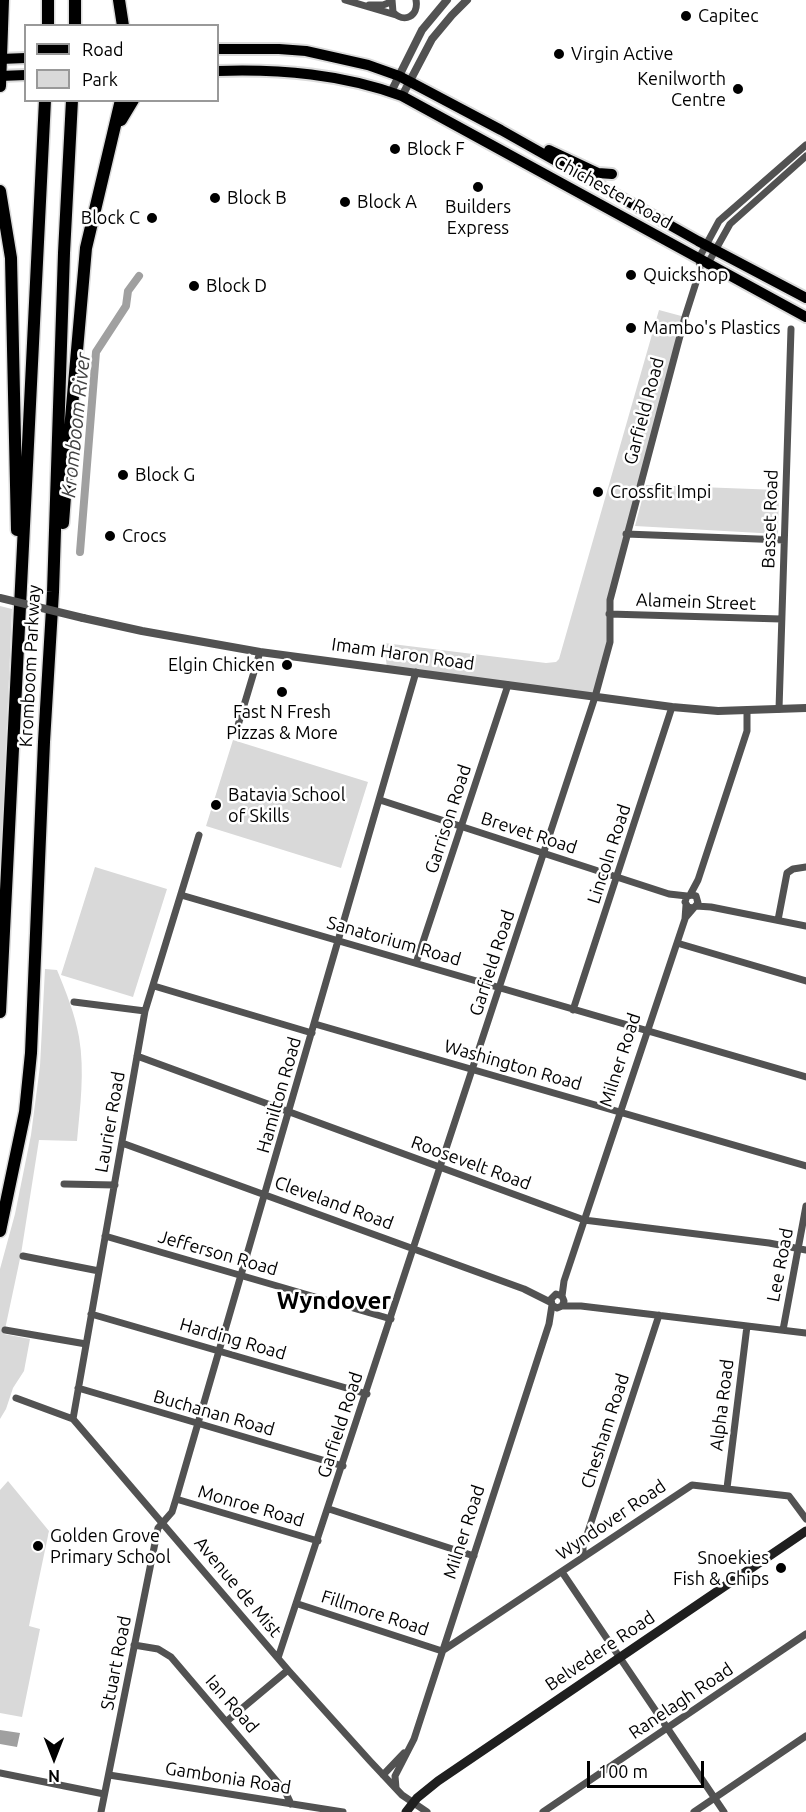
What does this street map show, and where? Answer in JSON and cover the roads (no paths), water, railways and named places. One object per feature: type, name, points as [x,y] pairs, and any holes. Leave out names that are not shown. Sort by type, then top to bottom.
[{"type":"highway","points":[[0,4],[2,0]]},
{"type":"highway","points":[[0,79],[2,0]]},
{"type":"highway","points":[[48,0],[48,24]]},
{"type":"highway","points":[[75,0],[75,24]]},
{"type":"highway","points":[[119,0],[123,24]]},
{"type":"highway","name":"Kromboom Parkway","points":[[0,1012],[45,102]]},
{"type":"highway","name":"Kromboom Parkway","points":[[0,1231],[25,1112],[31,1053],[43,754],[53,592],[64,254],[72,102]]},
{"type":"highway","points":[[53,592],[63,526],[70,418],[86,248],[121,102]]},
{"type":"highway","points":[[114,134],[132,102]]},
{"type":"highway","points":[[0,192],[12,285],[17,481],[17,636]]},
{"type":"main road","name":"Chichester Road","points":[[219,49],[279,48],[306,51],[368,65],[411,81],[711,248],[806,298]]},
{"type":"main road","points":[[0,59],[24,58]]},
{"type":"main road","name":"Chichester Road","points":[[219,71],[269,70],[323,75],[402,96],[703,264],[806,317]]},
{"type":"main road","points":[[0,79],[24,75]]},
{"type":"main road","points":[[532,148],[543,147],[601,174],[612,174]]},
{"type":"main road","name":"Belvedere Road","points":[[414,1802],[438,1781],[806,1531]]},
{"type":"main road","points":[[406,1812],[414,1802]]},
{"type":"street","points":[[345,0],[406,18],[411,17],[426,0]]},
{"type":"street","points":[[416,0],[417,9]]},
{"type":"street","points":[[391,92],[422,30],[447,0]]},
{"type":"street","points":[[402,96],[432,39],[467,0]]},
{"type":"street","points":[[361,4],[383,5],[392,1]]},
{"type":"street","points":[[392,1],[391,7],[396,15]]},
{"type":"street","name":"Garfield Road","points":[[279,1658],[595,697],[610,642],[610,600],[626,534],[683,325],[703,264],[711,248],[719,221],[806,145]]},
{"type":"street","name":"Garfield Road","points":[[703,264],[711,248],[730,224],[806,156]]},
{"type":"street","name":"Basset Road","points":[[779,710],[791,329]]},
{"type":"street","points":[[626,534],[784,540]]},
{"type":"street","name":"Imam Haron Road","points":[[0,598],[142,631],[260,652],[702,711],[806,708]]},
{"type":"street","name":"Alamein Street","points":[[609,614],[781,619]]},
{"type":"street","points":[[236,732],[260,652]]},
{"type":"street","name":"Hamilton Road","points":[[163,1522],[172,1512],[199,1424],[416,672]]},
{"type":"street","name":"Garrison Road","points":[[417,963],[508,685]]},
{"type":"street","name":"Lincoln Road","points":[[573,1010],[672,707]]},
{"type":"street","name":"Milner Road","points":[[396,1788],[395,1776],[410,1749],[747,731],[747,711]]},
{"type":"street","name":"Brevet Road","points":[[380,800],[711,907],[806,926]]},
{"type":"street","name":"Laurier Road","points":[[74,1419],[145,1011],[199,835]]},
{"type":"street","points":[[778,920],[788,873],[793,869],[806,867]]},
{"type":"street","name":"Sanatorium Road","points":[[181,895],[806,1077]]},
{"type":"street","points":[[677,943],[806,981]]},
{"type":"street","points":[[154,986],[312,1033]]},
{"type":"street","points":[[74,1002],[145,1011]]},
{"type":"street","name":"Washington Road","points":[[315,1024],[806,1166]]},
{"type":"street","name":"Roosevelt Road","points":[[137,1056],[584,1220],[802,1249]]},
{"type":"street","name":"Cleveland Road","points":[[122,1143],[557,1301],[581,1306],[806,1333]]},
{"type":"street","points":[[64,1184],[115,1185]]},
{"type":"street","name":"Lee Road","points":[[783,1330],[802,1249],[806,1206]]},
{"type":"street","name":"Jefferson Road","points":[[105,1236],[391,1319]]},
{"type":"street","points":[[23,1256],[99,1271]]},
{"type":"street","name":"Harding Road","points":[[91,1314],[367,1394]]},
{"type":"street","name":"Chesham Road","points":[[583,1557],[584,1546],[659,1315]]},
{"type":"street","name":"Alpha Road","points":[[727,1488],[747,1326]]},
{"type":"street","points":[[5,1330],[86,1344]]},
{"type":"street","name":"Buchanan Road","points":[[78,1388],[343,1466]]},
{"type":"street","name":"Avenue de Mist","points":[[16,1398],[74,1419],[288,1670],[383,1775],[427,1812]]},
{"type":"street","name":"Wyndover Road","points":[[442,1651],[689,1486],[696,1484],[789,1496],[806,1519]]},
{"type":"street","name":"Monroe Road","points":[[176,1499],[318,1541]]},
{"type":"street","points":[[328,1509],[474,1556]]},
{"type":"street","name":"Stuart Road","points":[[101,1812],[158,1528],[163,1522]]},
{"type":"street","points":[[562,1572],[724,1812]]},
{"type":"street","name":"Fillmore Road","points":[[298,1604],[442,1651]]},
{"type":"street","name":"Ranelagh Road","points":[[543,1812],[806,1634]]},
{"type":"street","name":"Ian Road","points":[[134,1645],[158,1649],[171,1658],[285,1791],[291,1804]]},
{"type":"street","points":[[227,1721],[288,1670]]},
{"type":"street","points":[[694,1812],[806,1736]]},
{"type":"street","name":"Milner Road","points":[[383,1775],[410,1749]]},
{"type":"street","points":[[0,1773],[104,1794]]},
{"type":"street","name":"Gambonia Road","points":[[109,1775],[343,1812]]},
{"type":"waterway","name":"Kromboom River","points":[[80,552],[96,352],[126,306],[128,291],[139,276]]},
{"type":"place","name":"Capitec","points":[[686,16]]},
{"type":"place","name":"Virgin Active","points":[[559,54]]},
{"type":"place","name":"Kenilworth Centre","points":[[738,89]]},
{"type":"place","name":"Block F","points":[[395,149]]},
{"type":"place","name":"Builders Express","points":[[478,187]]},
{"type":"place","name":"Block B","points":[[215,198]]},
{"type":"place","name":"Block A","points":[[345,202]]},
{"type":"place","name":"Block C","points":[[152,218]]},
{"type":"place","name":"Quickshop","points":[[631,275]]},
{"type":"place","name":"Block D","points":[[194,286]]},
{"type":"place","name":"Mambo's Plastics","points":[[631,328]]},
{"type":"place","name":"Block G","points":[[123,475]]},
{"type":"place","name":"Crossfit Impi","points":[[598,492]]},
{"type":"place","name":"Crocs","points":[[110,536]]},
{"type":"place","name":"Elgin Chicken","points":[[287,665]]},
{"type":"place","name":"Fast N Fresh Pizzas & More","points":[[282,692]]},
{"type":"place","name":"Batavia School of Skills","points":[[216,805]]},
{"type":"place","name":"Golden Grove Primary School","points":[[38,1546]]},
{"type":"place","name":"Snoekies Fish & Chips","points":[[781,1568]]},
{"type":"district","name":"Wyndover","points":[[334,1301]]}]
